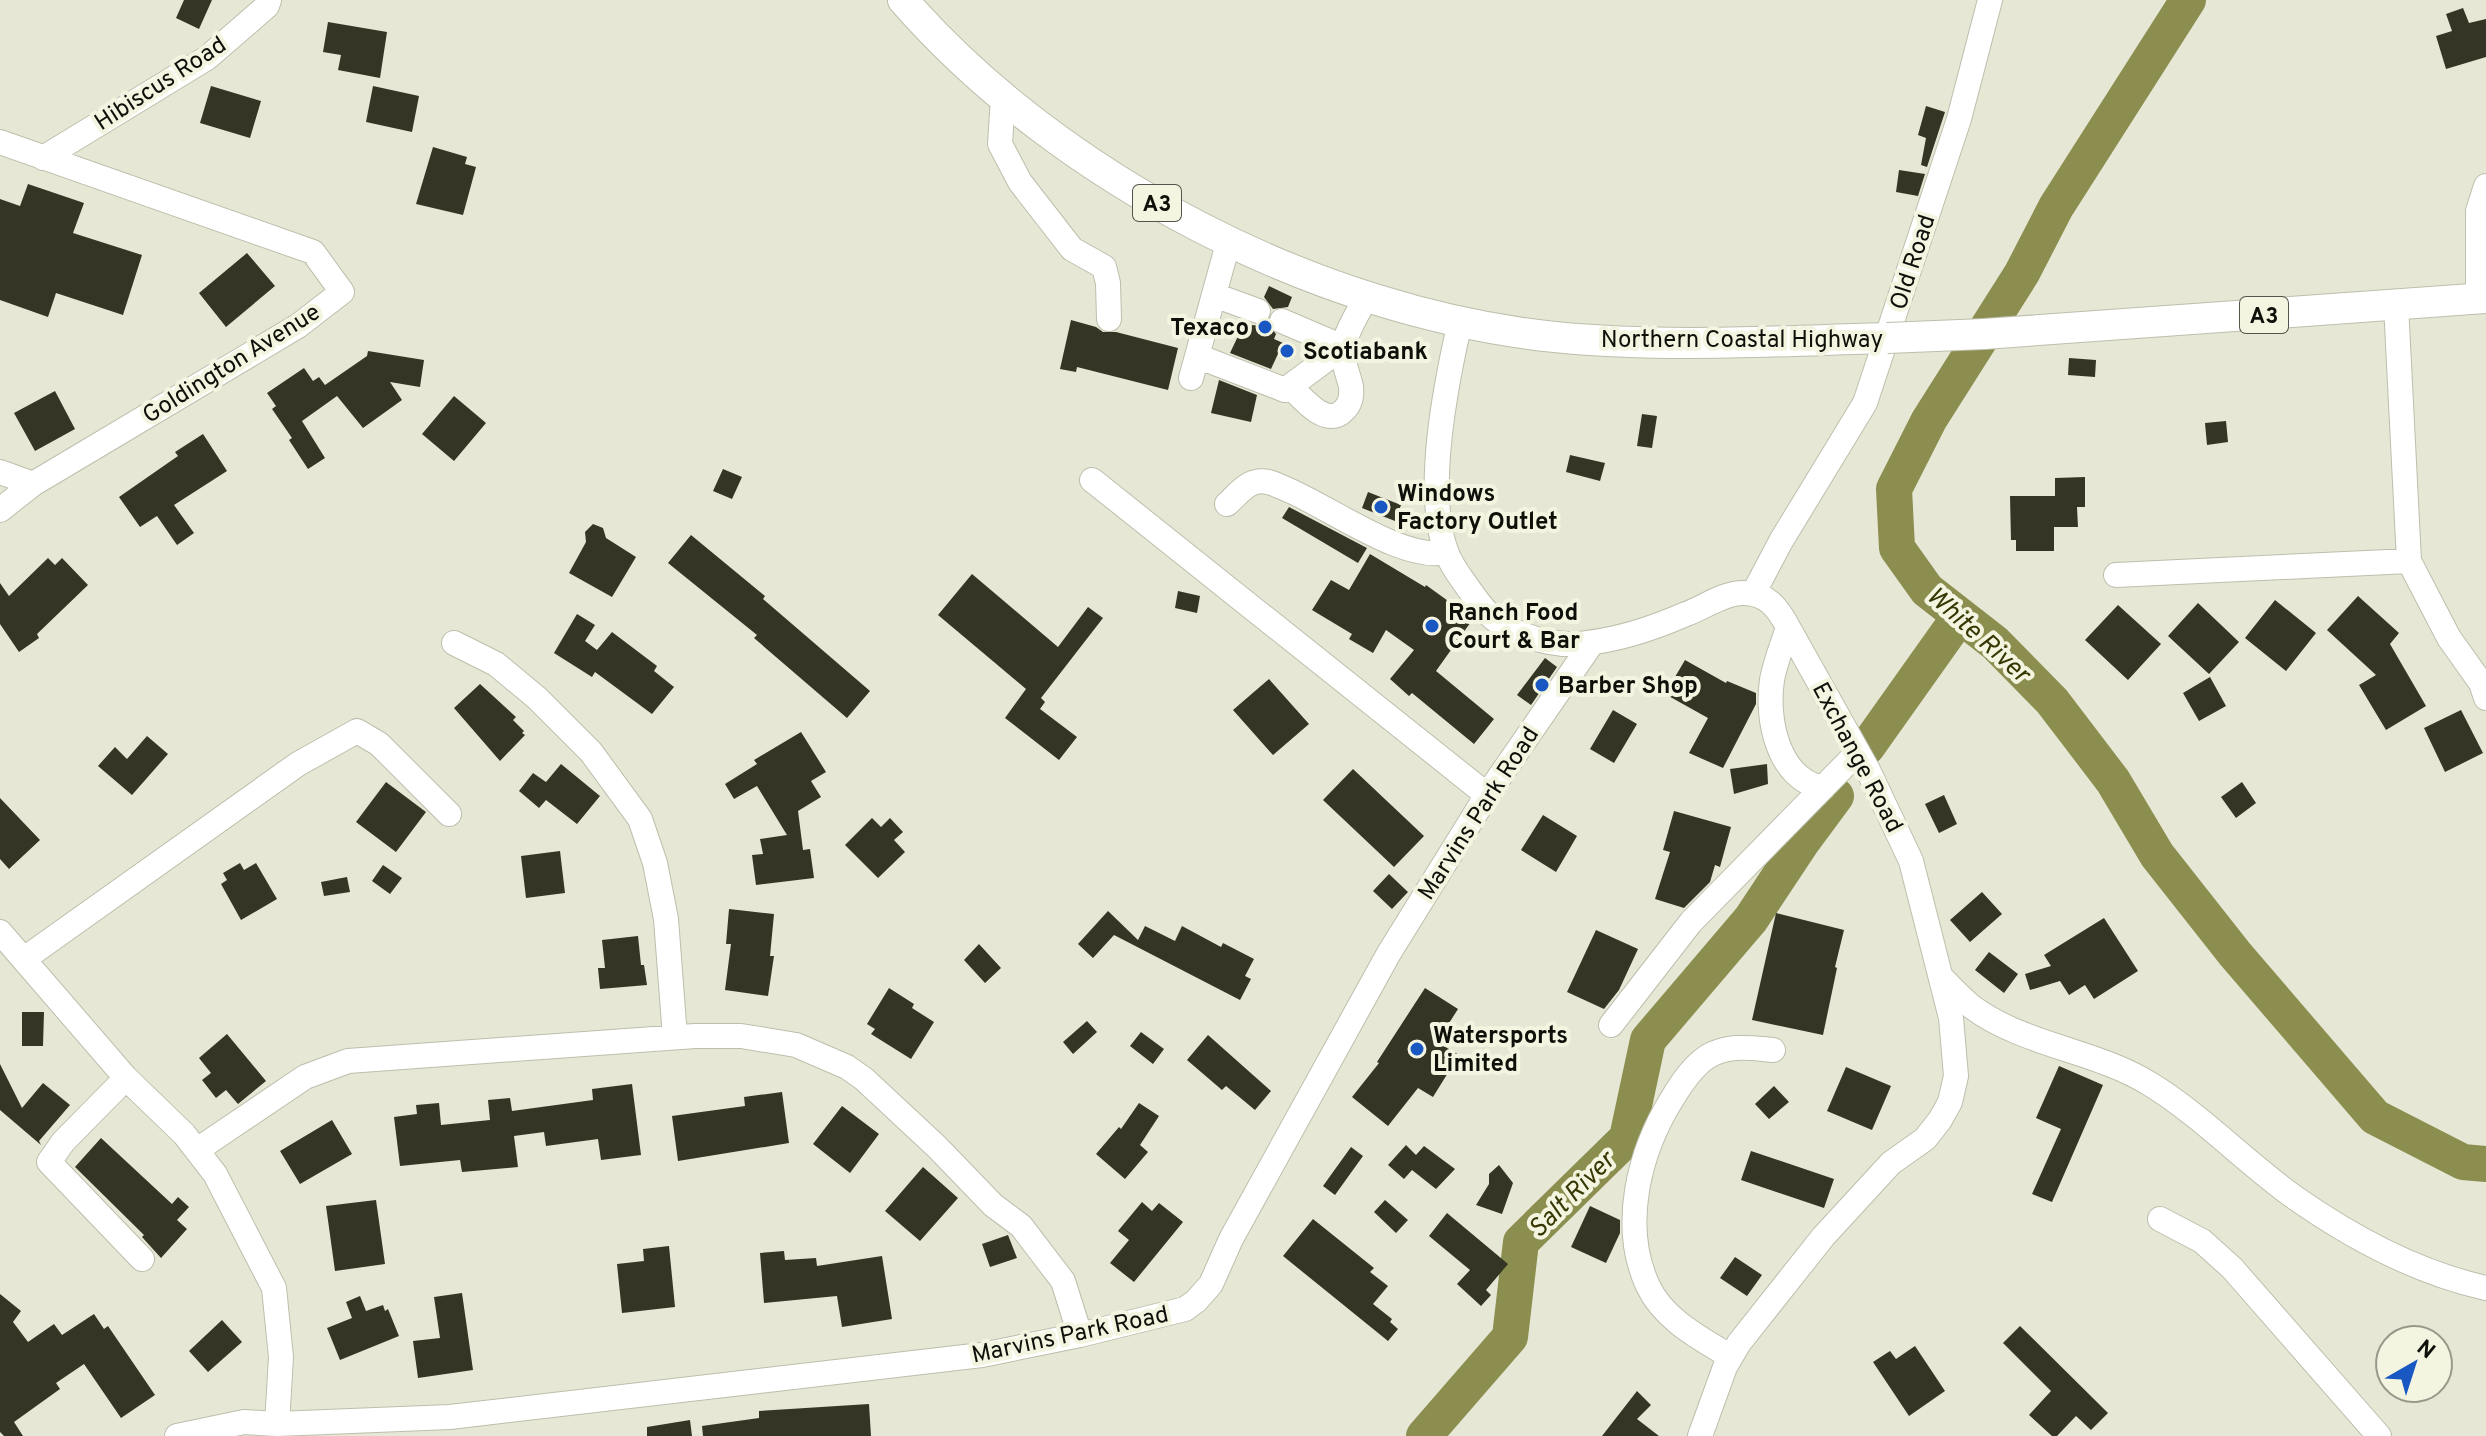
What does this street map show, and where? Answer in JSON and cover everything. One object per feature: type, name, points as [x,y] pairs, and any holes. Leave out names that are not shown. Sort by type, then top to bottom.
[{"type":"main road","name":"Northern Coastal Highway","points":[[903,0],[1003,97],[1050,134],[1149,199],[1276,263],[1366,297],[1460,322],[1551,336],[1695,344],[2042,331],[2482,298]]},
{"type":"street","name":"Hibiscus Road","points":[[43,158],[207,58],[267,6],[269,0]]},
{"type":"street","name":"Old Road","points":[[1753,594],[1781,541],[1865,403],[1959,119],[1990,0]]},
{"type":"street","points":[[1003,97],[1000,144],[1020,182],[1054,229],[1072,249],[1104,267],[1108,283],[1109,319]]},
{"type":"street","name":"Goldington Avenue","points":[[0,142],[313,252],[342,292],[298,326],[33,484],[0,510]]},
{"type":"street","points":[[2482,298],[2478,211],[2486,186]]},
{"type":"street","points":[[1229,240],[1194,367],[1282,390],[1291,387],[1343,347],[1366,297]]},
{"type":"street","points":[[1214,295],[1258,311]]},
{"type":"street","points":[[2396,305],[2409,561],[2449,638],[2481,683],[2486,698]]},
{"type":"street","points":[[1282,321],[1343,347]]},
{"type":"street","points":[[1460,322],[1448,371],[1437,468],[1439,519],[1446,552],[1486,613],[1525,636],[1565,644],[1592,643],[1642,631],[1735,594],[1753,594]]},
{"type":"street","points":[[1291,387],[1327,416],[1343,411],[1350,400],[1351,389],[1343,347]]},
{"type":"street","points":[[0,472],[33,484]]},
{"type":"street","points":[[1092,480],[1487,795]]},
{"type":"street","points":[[1227,504],[1250,484],[1264,481],[1298,493],[1409,550],[1430,554],[1446,552]]},
{"type":"street","points":[[2116,575],[2409,561]]},
{"type":"street","name":"Exchange Road","points":[[1700,1436],[1739,1343],[1823,1237],[1891,1163],[1925,1139],[1950,1102],[1956,1076],[1951,1018],[1911,861],[1892,816],[1788,627],[1774,605],[1753,594]]},
{"type":"street","points":[[1788,627],[1772,680],[1773,726],[1788,765],[1800,779],[1823,788]]},
{"type":"street","points":[[454,643],[496,664],[537,698],[591,752],[640,819],[655,863],[666,919],[675,1037]]},
{"type":"street","name":"Marvins Park Road","points":[[177,1436],[244,1422],[398,1429],[982,1355],[1185,1309],[1211,1284],[1231,1239],[1389,953],[1487,795],[1592,643]]},
{"type":"street","points":[[24,959],[298,764],[357,731],[379,744],[449,814]]},
{"type":"street","points":[[1611,1025],[1691,922],[1858,752]]},
{"type":"street","points":[[0,932],[126,1078],[184,1134],[222,1186],[274,1288],[281,1357],[277,1424]]},
{"type":"street","points":[[1939,975],[1971,1006],[1994,1020],[2029,1036],[2115,1064],[2150,1085],[2191,1112],[2294,1197],[2351,1234],[2390,1253],[2486,1288]]},
{"type":"street","points":[[197,1150],[305,1077],[348,1061],[675,1037],[741,1036],[796,1045],[847,1067],[864,1079],[993,1205],[1021,1226],[1063,1281],[1080,1335]]},
{"type":"street","points":[[1731,1357],[1667,1314],[1648,1286],[1637,1247],[1638,1184],[1646,1147],[1683,1080],[1708,1057],[1734,1046],[1773,1050]]},
{"type":"street","points":[[126,1078],[63,1142],[49,1162],[142,1259]]},
{"type":"street","points":[[2160,1219],[2202,1241],[2232,1268],[2379,1436]]},
{"type":"building","points":[[184,0],[212,0],[199,29],[176,18]]},
{"type":"building","points":[[2463,8],[2469,23],[2486,19],[2486,57],[2446,69],[2436,36],[2452,31],[2446,14]]},
{"type":"building","points":[[328,22],[387,32],[380,78],[338,70],[341,55],[323,52]]},
{"type":"building","points":[[211,86],[261,101],[250,138],[200,123]]},
{"type":"building","points":[[373,86],[419,96],[412,132],[366,122]]},
{"type":"building","points":[[1926,106],[1945,112],[1927,167],[1921,165],[1926,138],[1918,135]]},
{"type":"building","points":[[433,147],[467,157],[465,164],[476,167],[463,215],[416,204]]},
{"type":"building","points":[[1899,170],[1925,174],[1918,196],[1896,192]]},
{"type":"building","points":[[28,184],[84,203],[73,233],[142,255],[123,315],[56,293],[48,317],[0,300],[0,199],[20,206]]},
{"type":"building","points":[[247,253],[275,286],[226,327],[199,293]]},
{"type":"building","points":[[1269,286],[1292,297],[1288,307],[1273,309],[1264,297]]},
{"type":"building","points":[[1071,320],[1103,332],[1116,332],[1178,348],[1168,390],[1077,367],[1076,372],[1060,369]]},
{"type":"building","points":[[1267,323],[1276,334],[1274,339],[1283,343],[1271,369],[1230,353],[1240,332],[1247,336],[1252,325]]},
{"type":"building","points":[[368,351],[424,360],[420,387],[390,382],[402,400],[363,428],[337,396],[302,421],[325,458],[308,469],[272,409],[276,406],[267,393],[304,368],[313,381],[319,377],[325,385],[367,356]]},
{"type":"building","points":[[2069,358],[2096,360],[2095,377],[2068,375]]},
{"type":"building","points":[[1219,380],[1257,395],[1251,422],[1211,413]]},
{"type":"building","points":[[55,391],[75,429],[35,451],[14,413]]},
{"type":"building","points":[[454,396],[486,423],[454,461],[422,434]]},
{"type":"building","points":[[1642,414],[1657,416],[1652,448],[1637,446]]},
{"type":"building","points":[[2226,421],[2228,442],[2207,445],[2205,423]]},
{"type":"building","points":[[203,434],[227,471],[174,505],[194,533],[177,545],[157,516],[140,527],[119,497],[178,456],[175,452]]},
{"type":"building","points":[[1570,455],[1605,463],[1600,481],[1566,472]]},
{"type":"building","points":[[723,469],[742,477],[732,499],[713,491]]},
{"type":"building","points":[[2085,477],[2085,507],[2077,507],[2078,527],[2054,527],[2054,551],[2016,551],[2016,540],[2011,540],[2010,496],[2055,496],[2055,478]]},
{"type":"building","name":"Windows Factory Outlet","points":[[1368,492],[1401,505],[1395,521],[1362,508]]},
{"type":"building","points":[[1289,507],[1367,548],[1358,563],[1282,518]]},
{"type":"building","points":[[593,524],[603,528],[606,538],[636,557],[612,597],[569,573],[586,542],[585,532]]},
{"type":"building","points":[[691,535],[765,596],[763,599],[870,691],[847,718],[754,638],[757,635],[668,563]]},
{"type":"building","points":[[1370,554],[1426,585],[1473,619],[1436,671],[1494,719],[1474,744],[1390,679],[1414,650],[1386,630],[1373,653],[1349,639],[1352,634],[1312,610],[1331,580],[1349,590]]},
{"type":"building","points":[[48,558],[55,565],[62,558],[88,585],[37,634],[39,638],[19,652],[0,624],[0,583],[9,596]]},
{"type":"building","points":[[972,574],[1058,647],[1088,607],[1103,618],[1041,698],[1045,702],[1040,709],[1077,737],[1059,760],[1005,718],[1026,689],[938,615]]},
{"type":"building","points":[[1178,591],[1200,596],[1197,613],[1175,608]]},
{"type":"building","points":[[2358,596],[2399,633],[2390,644],[2426,706],[2386,730],[2359,685],[2376,675],[2327,630]]},
{"type":"building","points":[[2275,600],[2316,633],[2286,671],[2245,638]]},
{"type":"building","points":[[2198,603],[2239,642],[2209,674],[2168,636]]},
{"type":"building","points":[[2118,605],[2161,644],[2128,680],[2085,640]]},
{"type":"building","points":[[577,614],[595,625],[585,641],[597,650],[612,632],[657,666],[654,671],[674,687],[652,714],[595,672],[592,677],[554,653]]},
{"type":"building","points":[[1545,658],[1557,667],[1531,705],[1517,695]]},
{"type":"building","points":[[1685,660],[1726,683],[1756,693],[1756,704],[1723,768],[1689,753],[1708,718],[1665,694]]},
{"type":"building","points":[[2210,677],[2226,706],[2199,721],[2183,693]]},
{"type":"building","points":[[1269,679],[1309,724],[1273,755],[1233,710]]},
{"type":"building","points":[[480,684],[516,717],[513,720],[524,731],[522,733],[525,735],[500,761],[454,708]]},
{"type":"building","points":[[1613,710],[1637,724],[1614,763],[1590,749]]},
{"type":"building","points":[[2461,710],[2483,753],[2445,772],[2424,728]]},
{"type":"building","points":[[801,732],[826,772],[811,781],[821,797],[798,811],[803,850],[810,849],[814,878],[756,885],[752,855],[763,854],[760,839],[787,835],[757,786],[734,799],[725,784],[757,764],[754,760]]},
{"type":"building","points":[[147,736],[168,754],[132,795],[98,766],[115,747],[127,759]]},
{"type":"building","points":[[561,764],[600,796],[577,824],[546,800],[539,808],[519,791],[533,773],[546,782]]},
{"type":"building","points":[[1767,764],[1768,784],[1734,794],[1730,769]]},
{"type":"building","points":[[1353,769],[1424,836],[1394,867],[1323,800]]},
{"type":"building","points":[[386,782],[426,812],[396,852],[356,822]]},
{"type":"building","points":[[2242,782],[2256,803],[2236,818],[2221,797]]},
{"type":"building","points":[[1944,795],[1957,824],[1939,833],[1925,804]]},
{"type":"building","points":[[0,798],[40,840],[9,869],[0,859]]},
{"type":"building","points":[[1674,811],[1731,827],[1720,867],[1715,865],[1710,882],[1684,908],[1655,899],[1670,852],[1663,850]]},
{"type":"building","points":[[1543,815],[1577,836],[1556,872],[1521,850]]},
{"type":"building","points":[[872,818],[881,827],[890,818],[903,832],[894,840],[905,852],[878,878],[845,845]]},
{"type":"building","points":[[560,851],[565,893],[526,898],[521,856]]},
{"type":"building","points":[[240,863],[244,870],[256,863],[277,899],[241,920],[221,884],[227,880],[223,873]]},
{"type":"building","points":[[383,865],[402,878],[390,894],[372,881]]},
{"type":"building","points":[[1389,874],[1408,892],[1392,909],[1373,891]]},
{"type":"building","points":[[347,877],[350,892],[324,896],[321,882]]},
{"type":"building","points":[[1982,892],[2002,914],[1970,942],[1950,920]]},
{"type":"building","points":[[729,909],[774,914],[770,956],[774,956],[768,996],[725,990],[731,944],[726,944]]},
{"type":"building","points":[[1108,911],[1138,940],[1145,926],[1175,941],[1182,926],[1221,947],[1223,943],[1254,959],[1245,976],[1251,979],[1240,1000],[1114,935],[1093,958],[1078,944]]},
{"type":"building","points":[[1776,913],[1844,930],[1823,1035],[1752,1020]]},
{"type":"building","points":[[2104,918],[2138,971],[2094,999],[2085,985],[2069,995],[2060,981],[2030,990],[2025,974],[2051,966],[2044,955]]},
{"type":"building","points":[[1596,930],[1638,949],[1619,990],[1604,1009],[1567,992]]},
{"type":"building","points":[[638,936],[647,985],[600,989],[598,968],[605,968],[602,940]]},
{"type":"building","points":[[979,944],[1001,968],[985,983],[964,960]]},
{"type":"building","points":[[1989,952],[2018,974],[2004,993],[1975,970]]},
{"type":"building","points":[[889,988],[934,1022],[911,1059],[871,1034],[875,1029],[867,1024]]},
{"type":"building","name":"Watersports Limited","points":[[1425,988],[1458,1009],[1437,1042],[1459,1055],[1433,1097],[1418,1088],[1388,1126],[1352,1097],[1379,1063]]},
{"type":"building","points":[[22,1012],[44,1012],[43,1046],[22,1046]]},
{"type":"building","points":[[1087,1021],[1097,1032],[1073,1054],[1063,1042]]},
{"type":"building","points":[[1141,1032],[1164,1049],[1153,1064],[1130,1046]]},
{"type":"building","points":[[227,1034],[266,1081],[238,1104],[226,1090],[216,1098],[202,1080],[211,1073],[199,1058]]},
{"type":"building","points":[[1208,1035],[1271,1091],[1255,1110],[1226,1086],[1222,1090],[1187,1060]]},
{"type":"building","points":[[0,1064],[22,1108],[43,1083],[70,1105],[39,1141],[41,1145],[0,1110]]},
{"type":"building","points":[[2059,1066],[2103,1085],[2052,1202],[2032,1194],[2061,1129],[2036,1118]]},
{"type":"building","points":[[1846,1067],[1891,1086],[1872,1130],[1827,1111]]},
{"type":"building","points":[[632,1084],[641,1155],[601,1160],[598,1139],[546,1146],[544,1132],[514,1136],[518,1167],[462,1172],[460,1160],[400,1166],[394,1117],[417,1114],[416,1105],[439,1103],[441,1125],[490,1120],[488,1100],[510,1098],[512,1111],[593,1100],[592,1089]]},
{"type":"building","points":[[1774,1086],[1789,1102],[1769,1119],[1755,1104]]},
{"type":"building","points":[[782,1092],[789,1143],[678,1161],[672,1116],[745,1106],[744,1097]]},
{"type":"building","points":[[1139,1103],[1159,1116],[1140,1145],[1148,1152],[1125,1179],[1096,1154],[1119,1127],[1121,1129]]},
{"type":"building","points":[[842,1106],[879,1134],[850,1173],[813,1144]]},
{"type":"building","points":[[332,1120],[352,1154],[300,1184],[280,1151]]},
{"type":"building","points":[[101,1138],[172,1204],[178,1197],[189,1207],[177,1220],[187,1229],[161,1258],[142,1237],[144,1235],[75,1167]]},
{"type":"building","points":[[1406,1145],[1416,1155],[1424,1146],[1455,1169],[1436,1189],[1412,1170],[1404,1179],[1388,1165]]},
{"type":"building","points":[[1351,1147],[1363,1156],[1335,1195],[1323,1186]]},
{"type":"building","points":[[1751,1151],[1834,1179],[1824,1208],[1741,1180]]},
{"type":"building","points":[[1499,1165],[1513,1183],[1502,1214],[1476,1205],[1489,1184],[1489,1174]]},
{"type":"building","points":[[923,1167],[958,1198],[920,1241],[885,1211]]},
{"type":"building","points":[[376,1200],[385,1264],[335,1271],[326,1206]]},
{"type":"building","points":[[1385,1200],[1408,1220],[1396,1233],[1374,1212]]},
{"type":"building","points":[[1142,1202],[1152,1211],[1159,1203],[1183,1222],[1134,1282],[1110,1263],[1129,1240],[1118,1231]]},
{"type":"building","points":[[1590,1206],[1620,1220],[1620,1233],[1606,1263],[1571,1247]]},
{"type":"building","points":[[1447,1213],[1508,1264],[1486,1290],[1491,1295],[1481,1306],[1457,1284],[1470,1270],[1429,1236]]},
{"type":"building","points":[[1313,1219],[1374,1268],[1370,1272],[1388,1286],[1373,1304],[1392,1319],[1390,1322],[1398,1329],[1388,1341],[1283,1256]]},
{"type":"building","points":[[1008,1235],[1017,1258],[990,1267],[982,1244]]},
{"type":"building","points":[[669,1246],[675,1307],[622,1313],[617,1264],[644,1261],[643,1249]]},
{"type":"building","points":[[784,1251],[785,1260],[816,1258],[817,1266],[882,1256],[892,1319],[842,1327],[837,1296],[764,1303],[760,1253]]},
{"type":"building","points":[[1735,1257],[1762,1275],[1747,1296],[1720,1278]]},
{"type":"building","points":[[462,1293],[473,1370],[418,1378],[413,1341],[440,1338],[434,1297]]},
{"type":"building","points":[[0,1294],[21,1311],[13,1322],[28,1342],[54,1324],[62,1335],[94,1314],[104,1329],[108,1326],[155,1395],[121,1418],[84,1364],[56,1383],[60,1389],[14,1422],[23,1436],[4,1436],[0,1432]]},
{"type":"building","points":[[360,1296],[366,1311],[383,1305],[385,1311],[388,1309],[399,1336],[340,1360],[327,1328],[352,1318],[346,1302]]},
{"type":"building","points":[[222,1320],[242,1342],[208,1372],[189,1351]]},
{"type":"building","points":[[2020,1326],[2108,1413],[2091,1430],[2076,1416],[2057,1436],[2052,1436],[2029,1415],[2051,1391],[2003,1343]]},
{"type":"building","points":[[1915,1346],[1945,1391],[1909,1416],[1873,1362],[1890,1351],[1896,1359]]},
{"type":"building","points":[[1637,1391],[1651,1405],[1637,1419],[1659,1436],[1602,1436]]},
{"type":"building","points":[[869,1404],[871,1436],[703,1436],[702,1426],[759,1418],[759,1411]]},
{"type":"building","points":[[690,1420],[692,1436],[647,1436],[647,1427]]},
{"type":"waterway","name":"White River","points":[[2188,0],[2056,207],[2022,273],[1929,420],[1894,489],[1897,548],[1927,590],[1995,643],[2052,701],[2113,781],[2157,855],[2235,954],[2375,1117],[2463,1162],[2486,1164]]},
{"type":"waterway","name":"Salt River","points":[[1867,747],[1960,616]]},
{"type":"waterway","name":"Salt River","points":[[1424,1436],[1510,1337],[1521,1242],[1627,1138],[1648,1040],[1751,919],[1836,796]]},
{"type":"place","name":"Texaco","points":[[1265,327]]},
{"type":"place","name":"Scotiabank","points":[[1287,351]]},
{"type":"place","name":"Windows Factory Outlet","points":[[1381,507]]},
{"type":"place","name":"Ranch Food Court & Bar","points":[[1432,626]]},
{"type":"place","name":"Barber Shop","points":[[1542,685]]},
{"type":"place","name":"Watersports Limited","points":[[1417,1049]]}]
